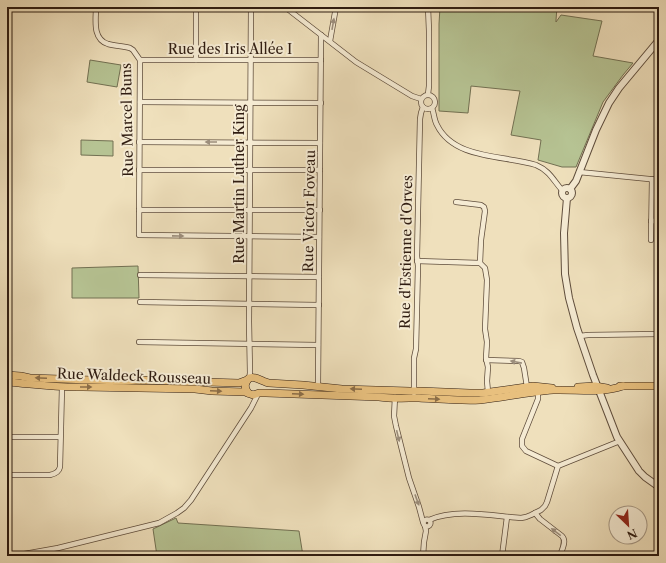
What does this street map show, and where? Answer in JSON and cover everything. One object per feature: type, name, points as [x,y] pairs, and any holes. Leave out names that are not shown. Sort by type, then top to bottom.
[{"type":"main road","points":[[7,376],[19,380]]},
{"type":"main road","points":[[395,394],[388,398],[266,392],[254,395],[249,393],[245,387],[248,380],[253,377],[269,383],[318,386],[395,394],[488,392],[537,386],[552,389]]},
{"type":"main road","name":"Rue Waldeck Rousseau","points":[[19,380],[30,378],[239,383],[248,380]]},
{"type":"main road","points":[[259,379],[263,384],[263,388],[259,393]]},
{"type":"main road","points":[[7,382],[19,380]]},
{"type":"main road","name":"Rue Waldeck Rousseau","points":[[19,380],[62,387],[188,389],[249,393]]},
{"type":"main road","points":[[414,394],[475,400],[552,389],[659,386]]},
{"type":"street","name":"Rue Marcel Buns","points":[[96,7],[96,29],[100,39],[109,44],[130,48],[140,60],[139,236],[250,236]]},
{"type":"street","points":[[196,7],[196,60]]},
{"type":"street","name":"Rue Martin Luther King","points":[[248,380],[250,373],[249,276],[251,7]]},
{"type":"street","points":[[285,7],[360,65],[412,96],[421,99]]},
{"type":"street","points":[[330,41],[336,7]]},
{"type":"street","points":[[428,7],[430,31],[428,94]]},
{"type":"street","name":"Rue Victor Foveau","points":[[318,386],[321,35]]},
{"type":"street","points":[[570,189],[579,172],[609,102],[659,40]]},
{"type":"street","name":"Rue des Iris Allée I","points":[[140,60],[321,60]]},
{"type":"street","points":[[421,99],[423,96],[428,94]]},
{"type":"street","points":[[428,94],[435,100],[435,104],[432,108],[436,123],[446,138],[463,149],[479,154],[536,165],[548,172],[562,190],[562,195],[564,198],[567,198]]},
{"type":"street","points":[[421,99],[421,104],[423,107],[428,109],[432,108]]},
{"type":"street","points":[[140,102],[321,103]]},
{"type":"street","name":"Rue d'Estienne d'Orves","points":[[414,394],[420,119],[423,107]]},
{"type":"street","points":[[140,142],[320,143]]},
{"type":"street","points":[[139,170],[320,170]]},
{"type":"street","points":[[579,172],[659,180]]},
{"type":"street","points":[[651,240],[652,179]]},
{"type":"street","points":[[562,190],[565,188],[570,189]]},
{"type":"street","points":[[567,198],[572,195],[570,189]]},
{"type":"street","points":[[567,198],[564,233],[565,274],[569,298],[580,336],[589,362],[597,376],[616,436],[639,471],[659,487]]},
{"type":"street","points":[[456,202],[481,205],[485,209],[480,263]]},
{"type":"street","points":[[139,210],[320,210]]},
{"type":"street","points":[[651,221],[659,221]]},
{"type":"street","points":[[250,236],[319,237]]},
{"type":"street","points":[[417,261],[480,263],[485,268],[487,280],[485,327],[487,342],[486,360],[488,365],[488,392]]},
{"type":"street","points":[[140,275],[319,277]]},
{"type":"street","points":[[140,302],[319,305]]},
{"type":"street","points":[[580,336],[659,334]]},
{"type":"street","points":[[140,342],[318,345]]},
{"type":"street","points":[[486,360],[522,362],[527,387]]},
{"type":"street","name":"Rue Martin Luther King","points":[[250,362],[253,371],[259,379]]},
{"type":"street","points":[[7,475],[48,475],[57,472],[60,467],[62,387]]},
{"type":"street","points":[[538,392],[538,400],[522,438],[522,446],[526,451],[558,466],[620,441]]},
{"type":"street","points":[[249,393],[252,399],[250,410]]},
{"type":"street","points":[[16,556],[58,548],[155,524],[175,515],[191,500],[250,410],[259,393]]},
{"type":"street","points":[[395,394],[394,416],[396,426],[409,478],[426,531],[423,556]]},
{"type":"street","points":[[7,437],[60,437]]},
{"type":"street","points":[[424,524],[428,526],[430,525],[430,520],[440,516],[459,514],[524,518],[543,508],[546,504],[558,466]]},
{"type":"street","points":[[535,513],[540,519],[564,538],[560,556]]},
{"type":"street","points":[[502,556],[507,517]]},
{"type":"green space","points":[[440,7],[557,7],[556,22],[561,15],[602,21],[593,56],[633,63],[603,102],[576,167],[562,167],[538,160],[541,140],[511,135],[520,91],[471,86],[468,113],[439,111]]},
{"type":"green space","points":[[90,60],[121,65],[117,87],[87,82]]},
{"type":"green space","points":[[81,140],[113,141],[113,156],[81,155]]},
{"type":"green space","points":[[138,266],[139,298],[72,298],[72,268]]},
{"type":"green space","points":[[176,518],[178,523],[299,531],[303,556],[157,556],[153,529]]}]
